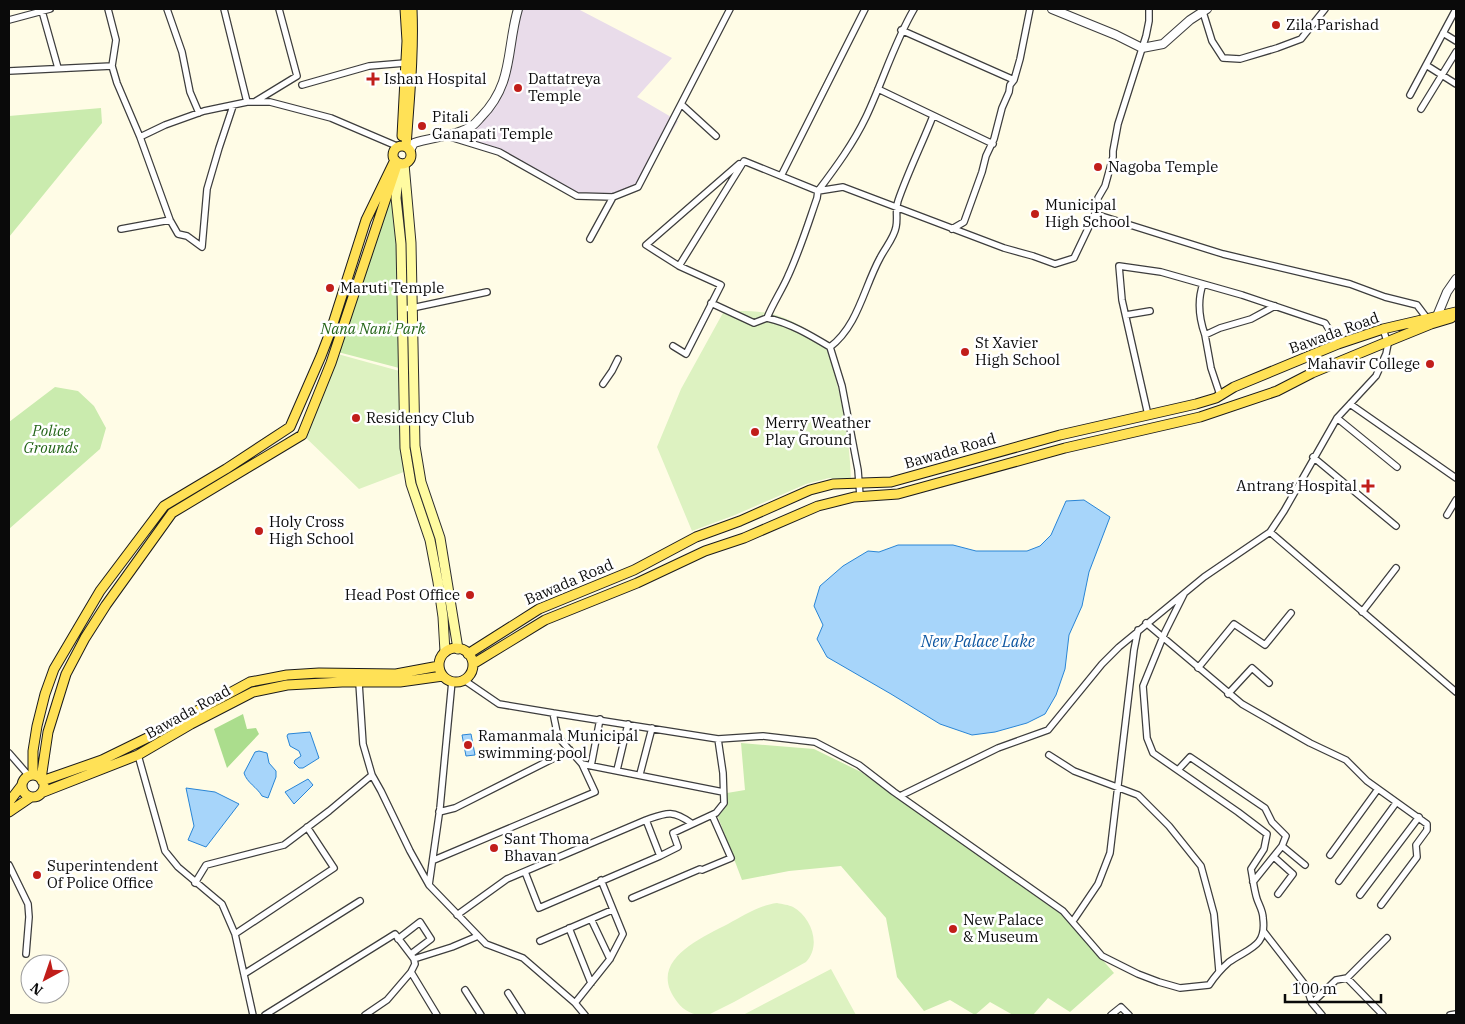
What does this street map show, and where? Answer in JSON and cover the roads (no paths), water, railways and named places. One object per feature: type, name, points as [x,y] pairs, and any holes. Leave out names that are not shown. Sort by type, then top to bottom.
[{"type":"main road","points":[[9,812],[31,797],[41,794],[43,790],[36,778],[32,751],[45,694],[54,669],[100,591],[164,506],[290,427],[331,330],[366,220],[399,162],[410,159],[404,148],[402,107],[405,63],[405,9]]},
{"type":"main road","points":[[404,148],[412,70],[412,9]]},
{"type":"main road","points":[[404,148],[394,152],[399,162],[411,243],[415,446],[421,482],[440,538],[458,648]]},
{"type":"main road","points":[[399,162],[396,198],[401,244],[405,448],[411,484],[430,540],[443,617],[445,652]]},
{"type":"main road","points":[[36,778],[66,674],[85,638],[106,605],[172,513],[302,435],[331,362],[399,162]]},
{"type":"main road","name":"Bawada Road","points":[[468,654],[538,609],[634,570],[696,537],[740,521],[810,490],[833,484],[891,482],[1048,438],[1196,404],[1338,344],[1383,329],[1433,320],[1456,312]]},
{"type":"main road","points":[[472,664],[546,620],[637,583],[704,551],[744,538],[818,506],[860,496],[898,494],[1065,448],[1200,417],[1276,391],[1312,373],[1433,320],[1456,317]]},
{"type":"main road","points":[[164,506],[172,513]]},
{"type":"main road","points":[[458,648],[468,654],[472,664],[470,673],[464,680],[452,681],[444,676],[439,666],[440,659],[445,652],[458,648]]},
{"type":"main road","points":[[9,802],[22,785],[24,779],[36,778],[102,760],[147,738],[250,682],[284,675],[319,673],[396,674],[439,666]]},
{"type":"main road","name":"Bawada Road","points":[[41,794],[138,755],[191,724],[253,692],[288,685],[400,682],[444,676]]},
{"type":"main road","points":[[22,785],[23,792],[31,797]]},
{"type":"street","points":[[9,20],[50,9]]},
{"type":"street","points":[[108,9],[116,40],[112,66],[117,85],[140,137],[170,220],[178,234],[187,236],[202,247],[207,189],[233,106]]},
{"type":"street","points":[[167,9],[182,52],[190,92],[199,113]]},
{"type":"street","points":[[224,9],[247,102]]},
{"type":"street","points":[[254,102],[297,76],[279,9]]},
{"type":"street","points":[[140,137],[164,125],[199,113],[247,102],[270,102],[307,111],[404,148],[424,139],[447,136],[473,126],[492,105],[505,80],[509,47],[518,9]]},
{"type":"street","points":[[447,136],[499,152],[577,196],[613,197],[638,187],[730,9]]},
{"type":"street","points":[[781,176],[865,9]]},
{"type":"street","points":[[767,318],[802,244],[818,191],[846,154],[866,118],[901,30],[914,9]]},
{"type":"street","points":[[952,228],[964,222],[986,156],[992,144],[1002,108],[1020,60],[1030,9]]},
{"type":"street","points":[[1052,9],[1116,35],[1142,48],[1163,44],[1190,20],[1205,11],[1212,41],[1223,58],[1240,59],[1301,39],[1325,9]]},
{"type":"street","points":[[744,161],[818,191],[843,187],[1004,248],[1055,264],[1074,258],[1095,214],[1113,157],[1114,142],[1124,101],[1149,21],[1149,9]]},
{"type":"street","points":[[1410,95],[1443,33],[1454,21],[1456,9]]},
{"type":"street","points":[[42,11],[57,68]]},
{"type":"street","points":[[901,30],[1014,80]]},
{"type":"street","points":[[1443,33],[1456,41]]},
{"type":"street","points":[[1421,109],[1456,52]]},
{"type":"street","points":[[302,85],[369,66],[405,63]]},
{"type":"street","points":[[1426,64],[1456,84]]},
{"type":"street","points":[[9,71],[112,66]]},
{"type":"street","points":[[878,90],[992,144]]},
{"type":"street","points":[[680,104],[716,136]]},
{"type":"street","points":[[830,347],[845,332],[896,227],[896,208],[933,116]]},
{"type":"street","points":[[680,266],[744,161]]},
{"type":"street","points":[[673,346],[686,354],[721,285],[680,266],[646,245],[744,161]]},
{"type":"street","points":[[590,239],[613,197]]},
{"type":"street","points":[[1095,214],[1223,254],[1350,284],[1386,297],[1417,305],[1433,320],[1456,279]]},
{"type":"street","points":[[121,229],[170,220]]},
{"type":"street","points":[[1148,416],[1126,315],[1118,266],[1161,272],[1325,323],[1338,344]]},
{"type":"street","points":[[1203,284],[1199,296],[1200,318],[1211,368],[1220,395]]},
{"type":"street","points":[[402,309],[487,292]]},
{"type":"street","points":[[712,303],[754,322],[767,318],[793,326],[830,347],[842,386],[860,484],[860,496]]},
{"type":"street","points":[[1205,335],[1220,328],[1251,319],[1275,306]]},
{"type":"street","points":[[1126,315],[1150,312]]},
{"type":"street","points":[[900,796],[998,748],[1048,730],[1102,664],[1139,629],[1204,577],[1270,532],[1337,418],[1376,376],[1386,357],[1388,344],[1383,329]]},
{"type":"street","points":[[602,384],[612,372],[618,359]]},
{"type":"street","points":[[305,394],[316,399]]},
{"type":"street","points":[[1350,404],[1456,478]]},
{"type":"street","points":[[1337,418],[1397,467]]},
{"type":"street","points":[[1313,457],[1396,526]]},
{"type":"street","points":[[1447,515],[1456,500]]},
{"type":"street","points":[[1270,532],[1456,692]]},
{"type":"street","points":[[1362,612],[1396,568]]},
{"type":"street","points":[[464,680],[499,704],[718,739],[763,736],[814,742],[859,765],[1063,911],[1102,956],[1142,976],[1180,988],[1208,985],[1219,971],[1230,962],[1254,948],[1260,942],[1264,932],[1263,916],[1251,869],[1264,849],[1267,834],[1153,753],[1147,738],[1143,686],[1163,637],[1184,594]]},
{"type":"street","points":[[1198,668],[1234,624],[1265,645],[1291,613]]},
{"type":"street","points":[[1146,623],[1228,694],[1310,743],[1346,760],[1367,781],[1427,824],[1428,828],[1416,845],[1418,857],[1381,905]]},
{"type":"street","points":[[1073,921],[1098,884],[1110,853],[1134,650],[1139,629]]},
{"type":"street","points":[[1228,694],[1252,668],[1269,683]]},
{"type":"street","points":[[429,885],[434,860],[452,681]]},
{"type":"street","points":[[359,683],[363,744],[372,775],[429,885],[486,944],[523,958],[575,1003],[582,1014]]},
{"type":"street","points":[[434,860],[595,792],[582,764],[558,737],[553,713]]},
{"type":"street","points":[[591,766],[600,720]]},
{"type":"street","points":[[617,770],[628,724]]},
{"type":"street","points":[[640,774],[652,728]]},
{"type":"street","points":[[525,872],[539,908],[678,847],[673,832],[716,813],[724,803],[723,773],[718,739]]},
{"type":"street","points":[[439,812],[455,808],[570,750]]},
{"type":"street","points":[[9,753],[36,778]]},
{"type":"street","points":[[138,755],[165,852],[195,883],[222,904],[235,934],[254,1015]]},
{"type":"street","points":[[1049,755],[1074,771],[1138,795],[1169,826],[1201,866],[1214,914],[1219,971]]},
{"type":"street","points":[[1178,770],[1190,757],[1265,808],[1272,822],[1286,836],[1282,846],[1253,882]]},
{"type":"street","points":[[582,764],[724,792]]},
{"type":"street","points":[[195,883],[206,865],[284,845],[372,775]]},
{"type":"street","points":[[1330,856],[1378,789]]},
{"type":"street","points":[[1339,881],[1396,803]]},
{"type":"street","points":[[457,915],[507,879],[646,820],[667,813],[684,818],[691,824]]},
{"type":"street","points":[[632,898],[731,858],[712,815]]},
{"type":"street","points":[[1360,895],[1419,817]]},
{"type":"street","points":[[646,820],[660,856]]},
{"type":"street","points":[[235,934],[334,868],[307,828]]},
{"type":"street","points":[[1282,846],[1305,865]]},
{"type":"street","points":[[1274,857],[1293,874],[1278,894]]},
{"type":"street","points":[[9,865],[28,904],[29,917],[26,954]]},
{"type":"street","points":[[575,1003],[610,960],[623,934],[601,880]]},
{"type":"street","points":[[244,974],[360,901]]},
{"type":"street","points":[[540,941],[612,910]]},
{"type":"street","points":[[591,919],[610,960]]},
{"type":"street","points":[[398,939],[420,922],[431,939],[412,957]]},
{"type":"street","points":[[569,928],[591,983]]},
{"type":"street","points":[[1264,932],[1306,986],[1312,1003],[1322,1015]]},
{"type":"street","points":[[265,1015],[395,934],[415,964],[411,972],[387,1000],[365,1015]]},
{"type":"street","points":[[412,957],[452,947],[478,936]]},
{"type":"street","points":[[1312,1003],[1336,980],[1347,978],[1387,938]]},
{"type":"street","points":[[411,972],[437,1015]]},
{"type":"street","points":[[1347,978],[1383,1015]]},
{"type":"street","points":[[465,990],[481,1015]]},
{"type":"street","points":[[508,993],[522,1015]]},
{"type":"street","points":[[1111,1015],[1121,1007],[1129,1015]]},
{"type":"street","points":[[1450,1015],[1456,1014]]},
{"type":"water","name":"New Palace Lake","points":[[1084,500],[1110,517],[1089,572],[1082,606],[1069,635],[1065,669],[1056,695],[1045,714],[1027,723],[995,732],[972,735],[940,724],[827,657],[817,639],[823,625],[814,606],[820,586],[843,566],[868,551],[879,552],[898,545],[953,545],[976,551],[1027,551],[1040,546],[1051,535],[1066,501]]},
{"type":"water","points":[[310,732],[319,758],[303,768],[299,768],[294,763],[301,756],[299,751],[290,746],[287,736],[288,734]]},
{"type":"water","name":"Ramanmala Municipal swimming pool","points":[[471,734],[475,755],[466,756],[462,735]]},
{"type":"water","points":[[255,752],[267,753],[269,763],[276,771],[276,777],[268,798],[262,796],[247,780],[244,773]]},
{"type":"water","points":[[308,779],[313,785],[294,804],[285,792]]},
{"type":"water","points":[[186,788],[215,792],[239,804],[206,847],[188,840],[194,826]]},
{"type":"place","name":"Zila Parishad","points":[[1276,25]]},
{"type":"place","name":"Ishan Hospital","points":[[373,79]]},
{"type":"place","name":"Dattatreya Temple","points":[[518,88]]},
{"type":"place","name":"Pitali Ganapati Temple","points":[[422,126]]},
{"type":"place","name":"Nagoba Temple","points":[[1098,167]]},
{"type":"place","name":"Municipal High School","points":[[1035,214]]},
{"type":"place","name":"Maruti Temple","points":[[330,288]]},
{"type":"place","name":"St Xavier High School","points":[[965,352]]},
{"type":"place","name":"Mahavir College","points":[[1430,364]]},
{"type":"place","name":"Residency Club","points":[[356,418]]},
{"type":"place","name":"Merry Weather Play Ground","points":[[755,432]]},
{"type":"place","name":"Antrang Hospital","points":[[1368,486]]},
{"type":"place","name":"Holy Cross High School","points":[[259,531]]},
{"type":"place","name":"Head Post Office","points":[[470,595]]},
{"type":"place","name":"Ramanmala Municipal swimming pool","points":[[468,745]]},
{"type":"place","name":"Sant Thoma Bhavan","points":[[494,848]]},
{"type":"place","name":"Superintendent Of Police Office","points":[[37,875]]},
{"type":"place","name":"New Palace & Museum","points":[[953,929]]},
{"type":"park label","name":"Nana Nani Park","points":[[373,329]]},
{"type":"park label","name":"Police Grounds","points":[[51,440]]}]
